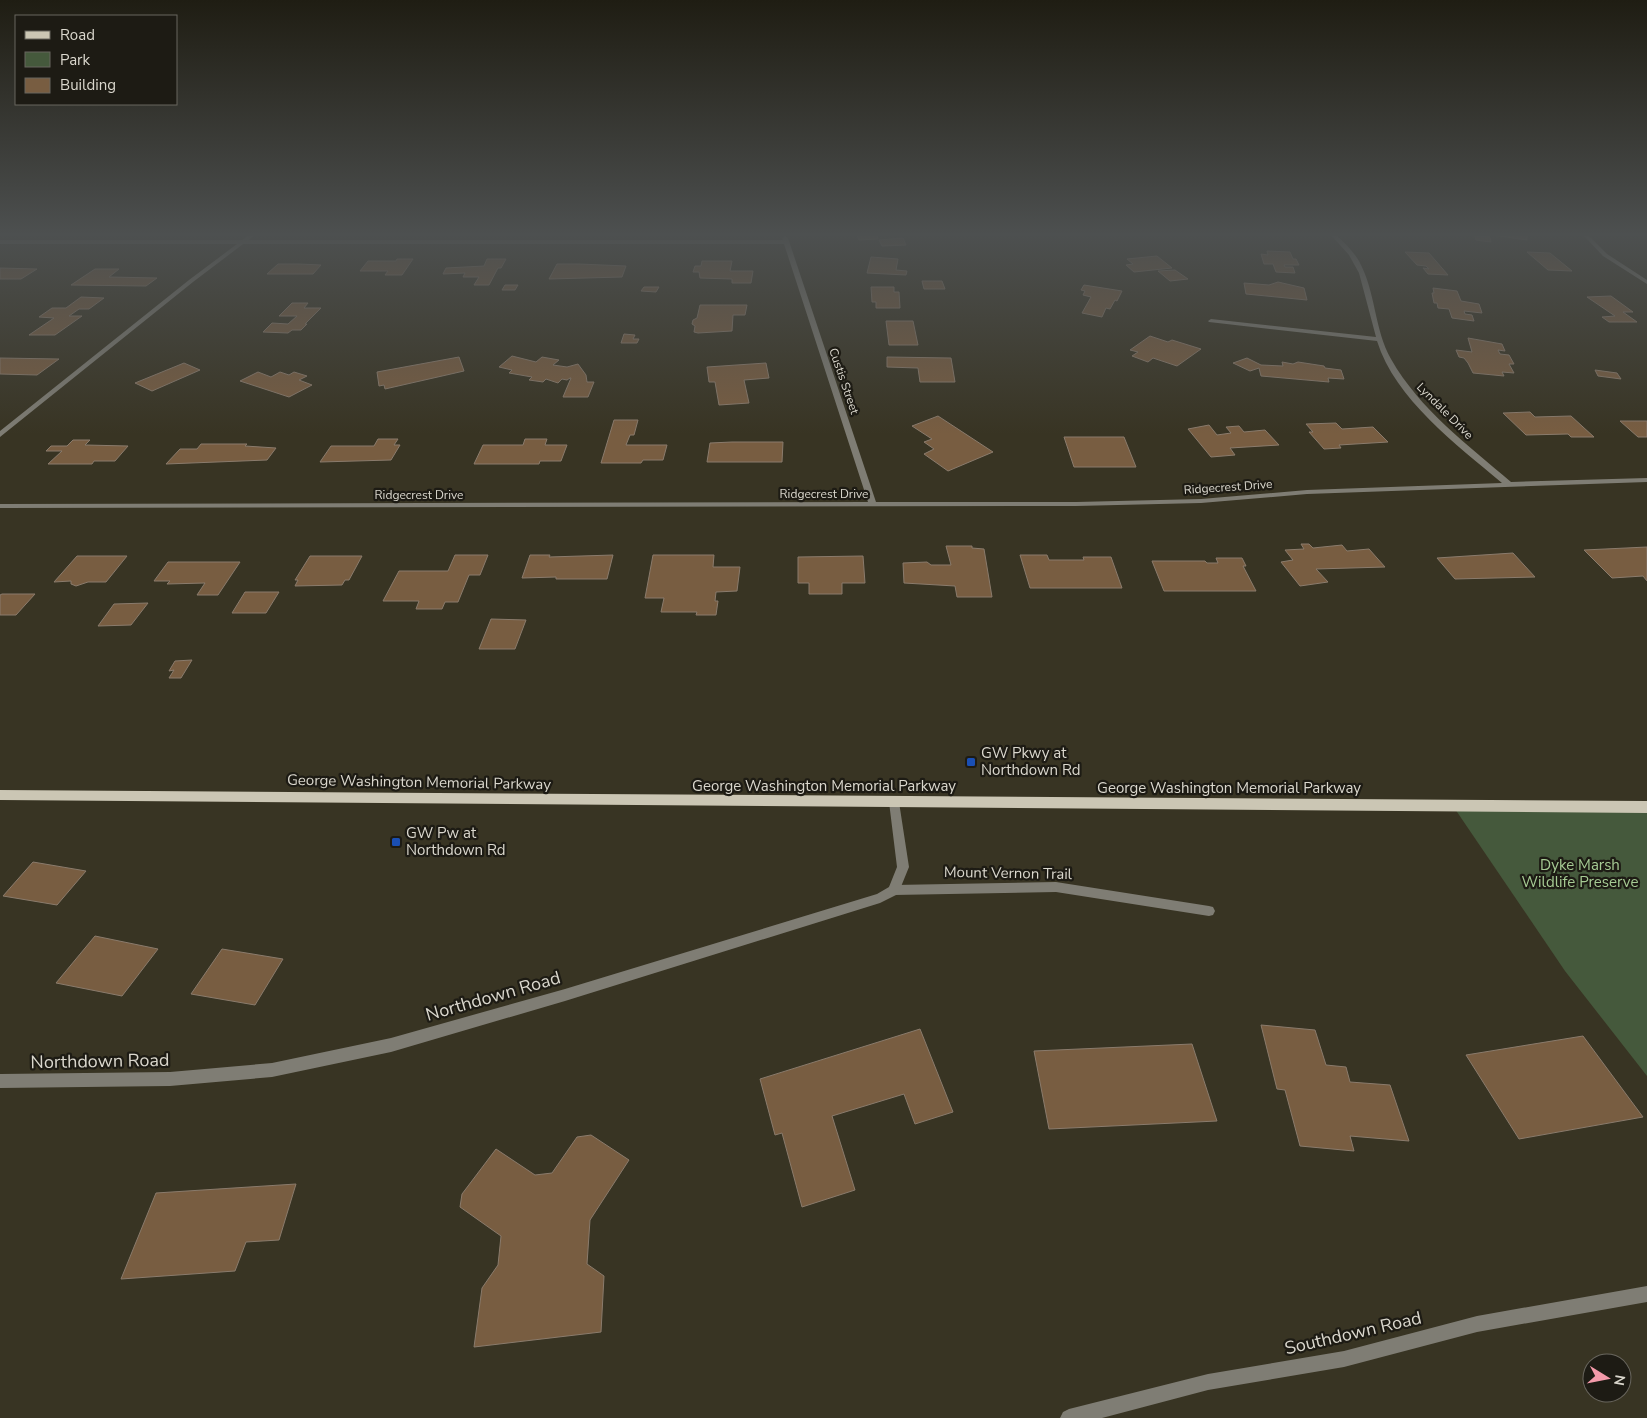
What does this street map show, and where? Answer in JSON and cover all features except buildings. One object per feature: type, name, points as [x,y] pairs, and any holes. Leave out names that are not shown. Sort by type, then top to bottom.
[{"type":"main road","name":"George Washington Memorial Parkway","points":[[0,794],[1647,807]]},
{"type":"street","points":[[0,435],[168,301]]},
{"type":"street","name":"Custis Street","points":[[807,301],[873,505]]},
{"type":"street","name":"Lyndale Drive","points":[[1370,301],[1378,339],[1388,359],[1416,400],[1443,427],[1508,484]]},
{"type":"street","points":[[1211,321],[1378,339]]},
{"type":"street","name":"Ridgecrest Drive","points":[[0,506],[1138,503],[1201,501],[1307,492],[1647,480]]},
{"type":"street","points":[[894,802],[903,868],[894,890]]},
{"type":"street","name":"Mount Vernon Trail","points":[[894,890],[1056,887],[1209,911]]},
{"type":"street","name":"Northdown Road","points":[[0,1081],[170,1079],[272,1070],[382,1047],[565,995],[880,898],[894,890]]},
{"type":"street","name":"Southdown Road","points":[[1069,1418],[1208,1382],[1344,1359],[1477,1324],[1647,1294]]},
{"type":"green space","name":"Dyke Marsh Wildlife Preserve","points":[[1453,806],[1647,807],[1647,1076],[1565,971]]},
{"type":"place","name":"GW Pkwy at Northdown Rd","points":[[971,762]]},
{"type":"place","name":"GW Pw at Northdown Rd","points":[[396,842]]}]
